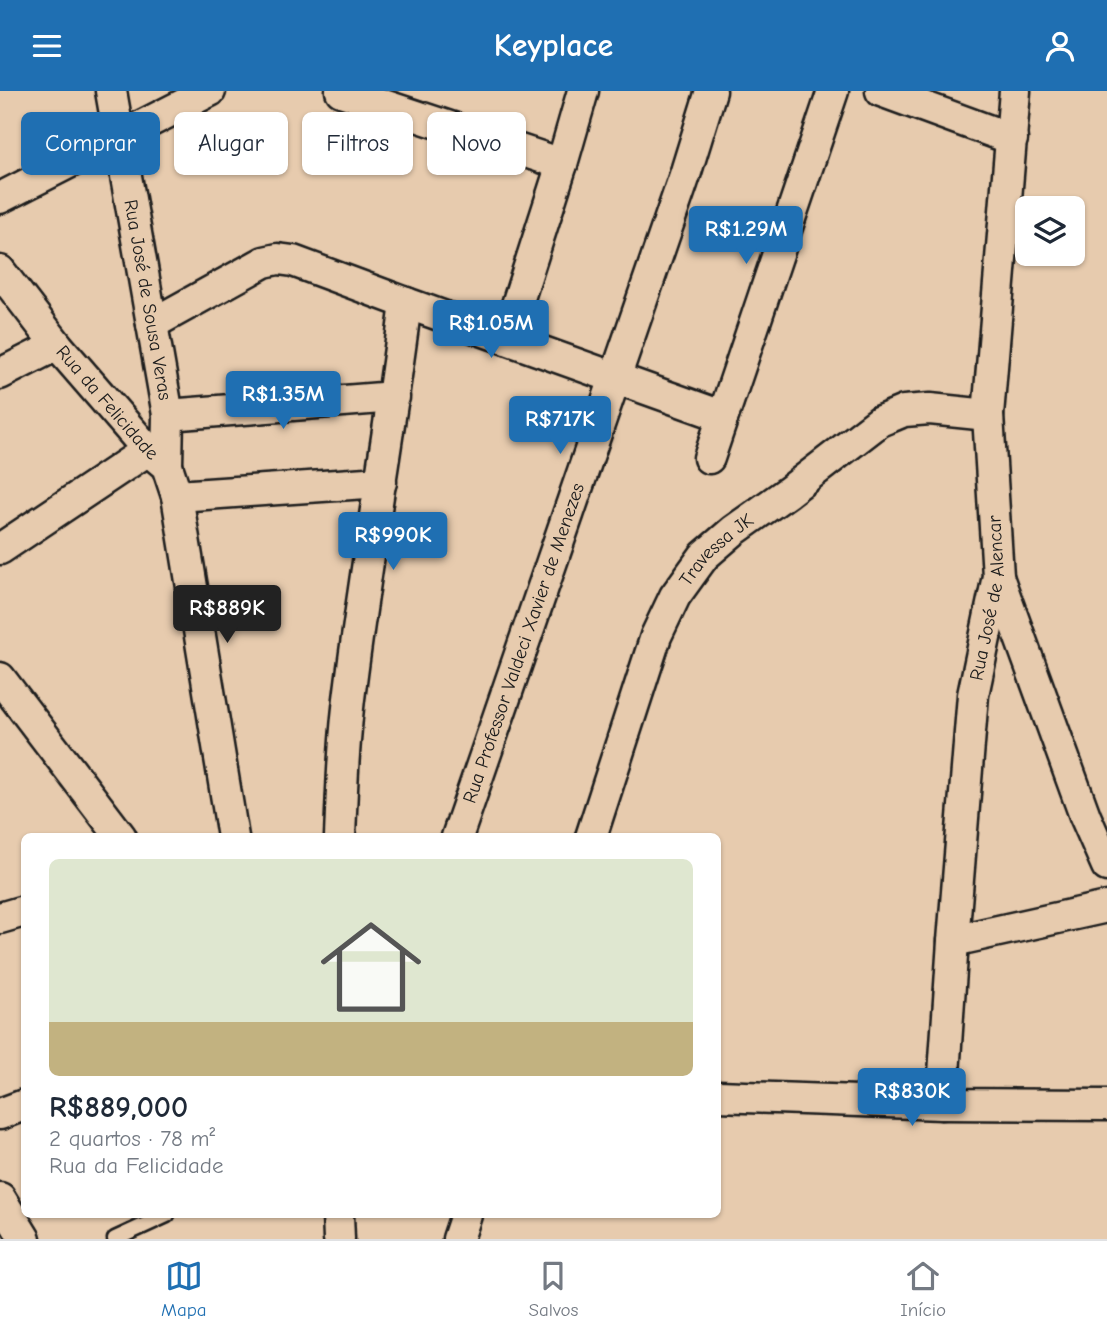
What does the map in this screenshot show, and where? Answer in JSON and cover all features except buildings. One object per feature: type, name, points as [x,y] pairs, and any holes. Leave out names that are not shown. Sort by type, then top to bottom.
[{"type":"street","name":"Rua José de Sousa Veras","points":[[111,91],[115,112]]},
{"type":"street","points":[[160,117],[210,91]]},
{"type":"street","points":[[341,91],[562,164]]},
{"type":"street","points":[[506,339],[583,91]]},
{"type":"street","name":"Rua Professor Valdeci Xavier de Menezes","points":[[458,833],[685,175],[710,91]]},
{"type":"street","points":[[709,458],[833,91]]},
{"type":"street","points":[[881,91],[1012,139]]},
{"type":"street","name":"Rua José de Alencar","points":[[942,1104],[973,695],[998,576],[988,415],[1016,91]]},
{"type":"street","points":[[0,198],[46,175]]},
{"type":"street","name":"Rua José de Sousa Veras","points":[[126,175],[168,415],[158,458]]},
{"type":"street","points":[[152,324],[264,262],[278,259],[293,261],[722,416]]},
{"type":"street","name":"Rua da Felicidade","points":[[0,271],[57,345],[158,458],[177,496],[232,833]]},
{"type":"street","points":[[340,833],[351,684],[407,303]]},
{"type":"street","points":[[0,374],[57,345]]},
{"type":"street","points":[[168,415],[394,397]]},
{"type":"street","name":"Travessa JK","points":[[592,833],[656,636],[675,596],[704,557],[733,531],[880,421],[904,411],[930,409],[988,415]]},
{"type":"street","points":[[0,549],[158,458]]},
{"type":"street","points":[[177,496],[381,482]]},
{"type":"street","points":[[998,576],[1096,812],[1107,866]]},
{"type":"street","points":[[0,678],[118,833]]},
{"type":"street","points":[[953,940],[1107,907]]},
{"type":"street","points":[[0,918],[21,912]]},
{"type":"street","points":[[721,1096],[942,1104],[1107,1105]]},
{"type":"street","points":[[0,1114],[21,1106]]},
{"type":"street","points":[[0,1198],[25,1239]]},
{"type":"street","points":[[338,1218],[339,1239]]},
{"type":"street","points":[[458,1239],[466,1218]]},
{"type":"lane","points":[[116,1239],[161,1218]]}]
